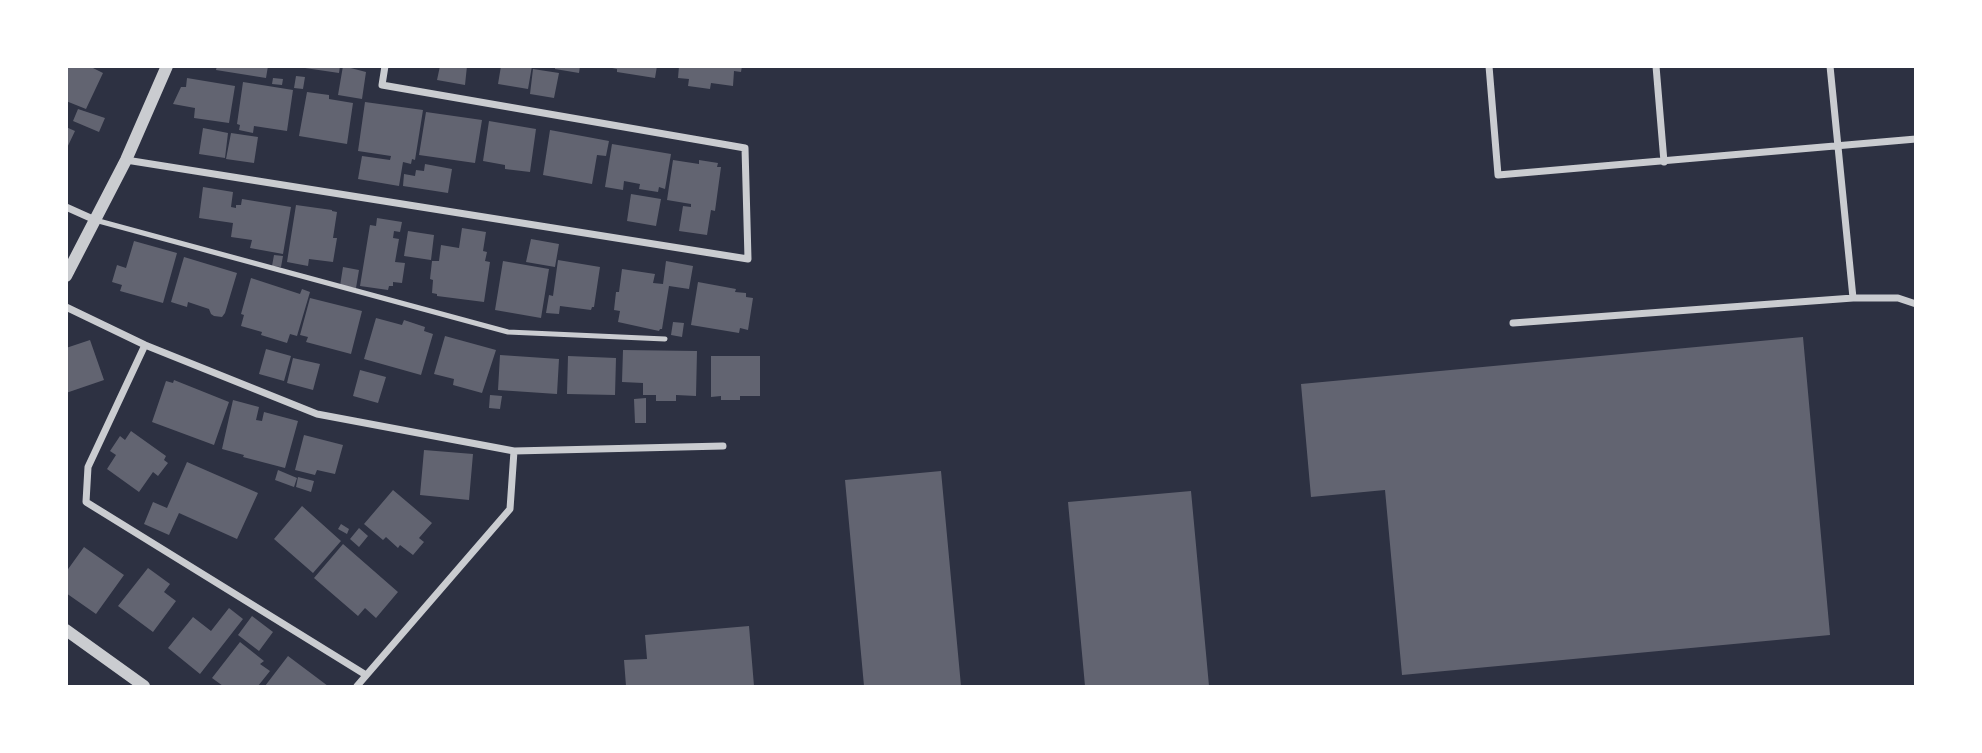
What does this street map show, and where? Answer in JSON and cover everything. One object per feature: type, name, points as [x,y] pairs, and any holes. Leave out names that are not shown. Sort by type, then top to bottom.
[{"type":"street","points":[[66,276],[126,160],[167,66]]},
{"type":"street","points":[[126,160],[748,259],[745,148],[382,85],[385,66]]},
{"type":"street","points":[[1489,66],[1498,175],[1916,139]]},
{"type":"street","points":[[1656,66],[1664,162]]},
{"type":"street","points":[[1830,66],[1853,298]]},
{"type":"street","points":[[66,207],[95,220]]},
{"type":"street","points":[[1513,323],[1853,298],[1898,298],[1916,304]]},
{"type":"street","points":[[66,307],[145,345],[317,414],[514,451],[723,446]]},
{"type":"street","points":[[145,345],[88,467],[86,502],[366,675]]},
{"type":"street","points":[[357,687],[510,509],[514,451]]},
{"type":"street","points":[[66,629],[144,687]]},
{"type":"lane","points":[[95,220],[508,332],[665,339]]},
{"type":"building","points":[[66,66],[89,66],[103,73],[86,109],[66,101]]},
{"type":"building","points":[[217,66],[268,66],[266,78],[216,70]]},
{"type":"building","points":[[305,66],[340,66],[339,73]]},
{"type":"building","points":[[343,66],[366,72],[362,99],[338,95]]},
{"type":"building","points":[[440,66],[467,66],[465,85],[437,80]]},
{"type":"building","points":[[501,66],[532,66],[528,89],[498,84]]},
{"type":"building","points":[[555,66],[580,66],[579,73],[555,69]]},
{"type":"building","points":[[612,66],[657,66],[655,78],[617,72]]},
{"type":"building","points":[[679,66],[742,66],[741,72],[734,71],[733,86],[711,83],[710,89],[688,86],[689,79],[678,78]]},
{"type":"building","points":[[533,69],[559,73],[554,98],[530,94]]},
{"type":"building","points":[[296,76],[305,77],[303,89],[294,88]]},
{"type":"building","points":[[187,78],[235,86],[229,123],[194,118],[195,108],[173,104],[181,87],[186,87]]},
{"type":"building","points":[[273,78],[283,79],[282,85],[272,84]]},
{"type":"building","points":[[243,82],[293,90],[287,131],[254,126],[253,133],[239,130],[240,125],[237,124]]},
{"type":"building","points":[[307,92],[329,95],[329,99],[353,103],[347,144],[299,136]]},
{"type":"building","points":[[365,102],[423,110],[415,160],[412,159],[411,164],[403,162],[399,186],[358,179],[362,156],[390,160],[391,156],[358,151]]},
{"type":"building","points":[[78,109],[105,118],[99,132],[73,121]]},
{"type":"building","points":[[426,112],[482,120],[475,163],[419,155]]},
{"type":"building","points":[[489,121],[536,129],[530,172],[505,169],[505,165],[483,161]]},
{"type":"building","points":[[66,127],[75,131],[66,150]]},
{"type":"building","points":[[203,128],[228,133],[225,158],[199,154]]},
{"type":"building","points":[[550,130],[609,141],[606,156],[597,155],[592,184],[543,175]]},
{"type":"building","points":[[231,133],[258,137],[254,163],[226,159]]},
{"type":"building","points":[[612,144],[671,154],[665,189],[659,187],[658,192],[639,189],[640,184],[624,181],[623,190],[605,187]]},
{"type":"building","points":[[673,160],[699,164],[699,160],[718,163],[717,167],[721,167],[715,211],[711,210],[707,235],[679,231],[683,206],[691,207],[691,204],[667,200]]},
{"type":"building","points":[[425,164],[452,169],[448,193],[403,186],[404,174],[415,176],[416,170],[424,171]]},
{"type":"building","points":[[203,187],[233,192],[231,207],[241,205],[242,199],[291,207],[283,254],[250,248],[252,240],[231,237],[233,223],[199,218]]},
{"type":"building","points":[[631,194],[661,199],[656,226],[627,221]]},
{"type":"building","points":[[296,205],[337,212],[333,262],[309,259],[308,266],[287,262]]},
{"type":"building","points":[[377,218],[402,222],[400,232],[394,231],[393,238],[399,239],[395,262],[405,263],[402,283],[393,282],[393,286],[389,286],[388,290],[360,286],[370,225],[376,226]]},
{"type":"building","points":[[462,228],[486,232],[483,251],[487,252],[485,261],[490,262],[484,302],[437,296],[432,293],[432,261],[439,261],[441,245],[459,248]]},
{"type":"building","points":[[408,231],[434,235],[431,260],[404,256]]},
{"type":"building","points":[[531,239],[559,244],[555,267],[526,262]]},
{"type":"building","points":[[134,241],[177,253],[163,303],[120,291],[122,285],[112,282],[117,265],[126,268]]},
{"type":"building","points":[[274,255],[283,256],[281,267],[272,266]]},
{"type":"building","points":[[184,257],[237,273],[222,317],[214,316],[209,309],[188,302],[187,307],[171,302]]},
{"type":"building","points":[[558,260],[600,267],[594,307],[591,310],[560,306],[559,314],[546,313],[549,295],[553,296]]},
{"type":"building","points":[[503,261],[549,269],[541,318],[495,310]]},
{"type":"building","points":[[666,261],[693,266],[689,289],[669,286],[662,329],[659,331],[618,322],[620,311],[614,310],[622,269],[655,274],[653,283],[663,284]]},
{"type":"building","points":[[343,267],[359,270],[356,288],[340,286]]},
{"type":"building","points":[[251,278],[300,294],[302,289],[310,292],[297,336],[290,334],[287,343],[241,326],[244,315],[241,314]]},
{"type":"building","points":[[698,282],[736,289],[735,292],[746,293],[746,297],[753,298],[748,330],[740,328],[739,333],[691,325]]},
{"type":"building","points":[[310,298],[362,311],[351,354],[306,342],[308,337],[300,335]]},
{"type":"building","points":[[376,318],[402,325],[404,320],[425,327],[424,331],[433,334],[421,375],[364,359]]},
{"type":"building","points":[[673,322],[684,323],[682,337],[671,335]]},
{"type":"building","points":[[445,336],[496,350],[482,393],[453,385],[454,379],[434,374]]},
{"type":"building","points":[[1803,337],[1830,635],[1402,675],[1385,490],[1311,497],[1301,384]]},
{"type":"building","points":[[90,340],[104,380],[66,393],[66,348]]},
{"type":"building","points":[[266,349],[291,356],[284,381],[259,374]]},
{"type":"building","points":[[623,350],[697,351],[696,396],[676,395],[676,401],[656,401],[656,395],[643,395],[643,383],[622,382]]},
{"type":"building","points":[[500,355],[559,359],[557,394],[498,390]]},
{"type":"building","points":[[568,356],[616,358],[615,395],[567,394]]},
{"type":"building","points":[[711,356],[760,356],[760,396],[740,396],[740,400],[711,397]]},
{"type":"building","points":[[293,358],[320,364],[313,390],[287,383]]},
{"type":"building","points":[[360,370],[386,377],[378,403],[353,396]]},
{"type":"building","points":[[174,380],[229,402],[214,445],[152,422],[166,381],[173,383]]},
{"type":"building","points":[[490,395],[502,396],[500,409],[489,408]]},
{"type":"building","points":[[646,398],[646,423],[635,423],[634,399]]},
{"type":"building","points":[[233,400],[259,407],[256,420],[262,421],[264,412],[298,421],[285,468],[222,449]]},
{"type":"building","points":[[131,431],[166,456],[164,460],[168,463],[158,476],[153,472],[139,492],[107,469],[116,455],[110,451],[120,436],[125,440]]},
{"type":"building","points":[[304,435],[343,445],[335,474],[317,470],[315,475],[295,470]]},
{"type":"building","points":[[424,450],[473,454],[469,500],[420,495]]},
{"type":"building","points":[[187,462],[258,493],[237,539],[179,513],[169,535],[144,524],[153,502],[167,508]]},
{"type":"building","points":[[278,470],[297,478],[294,487],[275,480]]},
{"type":"building","points":[[941,471],[961,686],[864,686],[845,480]]},
{"type":"building","points":[[298,477],[314,481],[311,492],[296,487]]},
{"type":"building","points":[[393,490],[432,523],[419,538],[424,542],[413,555],[400,545],[398,548],[386,537],[383,540],[364,524]]},
{"type":"building","points":[[1191,491],[1209,686],[1085,686],[1068,502]]},
{"type":"building","points":[[302,506],[341,541],[313,573],[274,539]]},
{"type":"building","points":[[341,524],[349,529],[347,534],[338,529]]},
{"type":"building","points":[[359,528],[368,536],[359,547],[350,539]]},
{"type":"building","points":[[343,544],[398,592],[376,618],[365,608],[358,616],[314,578]]},
{"type":"building","points":[[84,547],[124,575],[96,614],[66,593],[66,572]]},
{"type":"building","points":[[148,568],[170,584],[164,592],[176,601],[153,632],[118,606]]},
{"type":"building","points":[[229,608],[243,619],[200,674],[168,648],[193,617],[211,631]]},
{"type":"building","points":[[252,616],[273,632],[259,651],[238,635]]},
{"type":"building","points":[[749,626],[754,686],[626,686],[624,660],[647,659],[645,635]]},
{"type":"building","points":[[240,642],[264,661],[260,664],[270,671],[258,686],[223,686],[212,678]]},
{"type":"building","points":[[288,656],[328,686],[265,686]]}]
